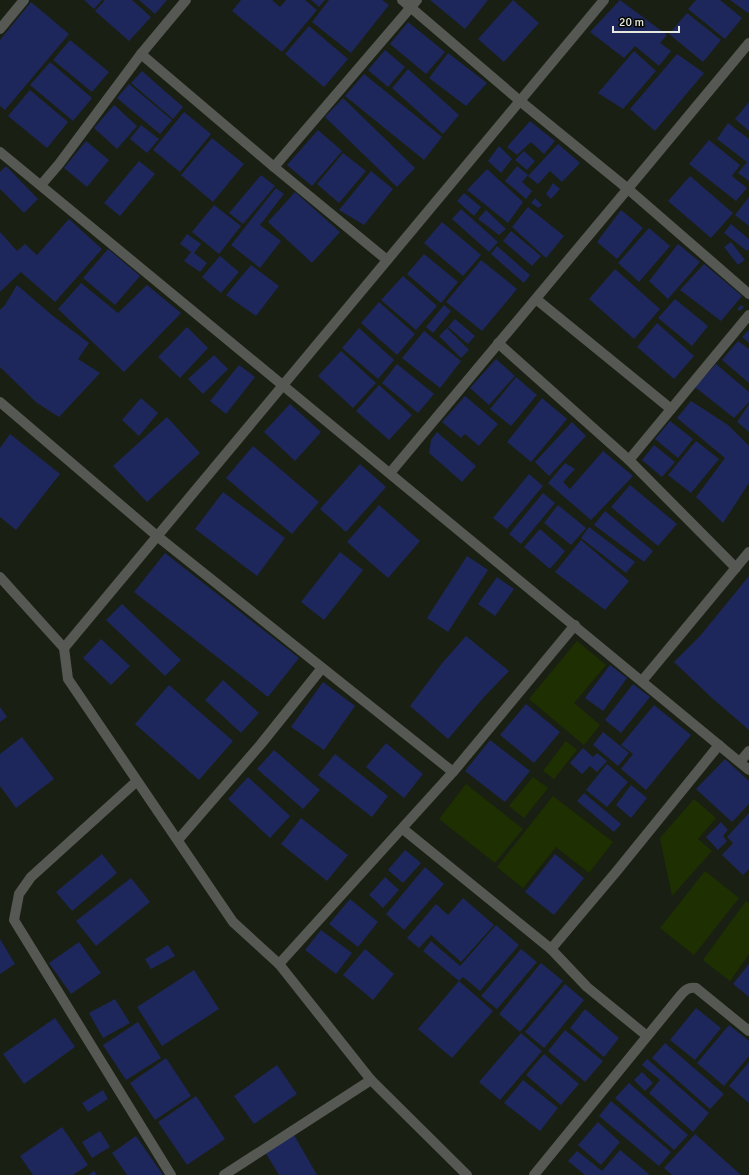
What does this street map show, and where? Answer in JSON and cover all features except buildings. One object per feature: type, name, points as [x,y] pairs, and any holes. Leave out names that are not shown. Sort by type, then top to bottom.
[{"type":"street","points":[[0,29],[24,0]]},
{"type":"street","points":[[41,185],[59,164],[141,54],[186,0]]},
{"type":"street","points":[[402,0],[414,4],[520,101],[628,189],[749,294]]},
{"type":"street","points":[[64,648],[604,0]]},
{"type":"street","points":[[274,167],[414,4]]},
{"type":"street","points":[[390,473],[749,43]]},
{"type":"street","points":[[141,54],[274,167],[387,260]]},
{"type":"street","points":[[0,153],[41,185],[749,770]]},
{"type":"street","points":[[536,299],[671,410]]},
{"type":"street","points":[[629,460],[749,315]]},
{"type":"street","points":[[498,343],[629,460],[736,568]]},
{"type":"street","points":[[2,407],[157,536],[453,772]]},
{"type":"street","points":[[642,681],[749,552]]},
{"type":"street","points":[[0,577],[64,648],[68,679],[233,922],[279,964],[371,1080],[467,1175]]},
{"type":"street","points":[[279,964],[403,829],[453,772],[575,626]]},
{"type":"street","points":[[178,840],[261,744],[322,668]]},
{"type":"street","points":[[551,949],[621,866],[719,745]]},
{"type":"street","points":[[740,762],[749,751]]},
{"type":"street","points":[[138,781],[31,877],[19,894],[14,920],[171,1175]]},
{"type":"street","points":[[403,829],[551,949],[587,986],[647,1036]]},
{"type":"street","points":[[534,1175],[686,989],[696,988],[749,1031]]},
{"type":"street","points":[[224,1175],[371,1080]]},
{"type":"green space","points":[[577,641],[606,665],[574,703],[600,725],[584,745],[529,699]]},
{"type":"green space","points":[[566,741],[577,750],[554,779],[543,771]]},
{"type":"green space","points":[[533,777],[548,788],[524,818],[509,806]]},
{"type":"green space","points":[[466,784],[523,829],[495,863],[439,819]]},
{"type":"green space","points":[[553,796],[613,842],[589,873],[556,847],[523,888],[497,867]]},
{"type":"green space","points":[[694,799],[716,818],[698,839],[712,851],[672,896],[660,838]]},
{"type":"green space","points":[[705,871],[739,898],[694,955],[660,928]]},
{"type":"green space","points":[[746,901],[749,903],[749,954],[730,981],[703,960]]}]
